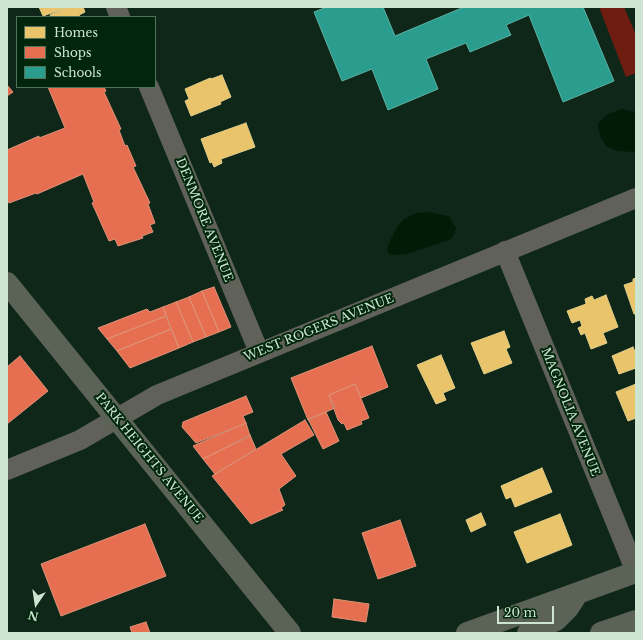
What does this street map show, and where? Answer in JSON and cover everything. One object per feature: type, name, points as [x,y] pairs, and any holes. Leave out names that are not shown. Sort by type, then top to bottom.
[{"type":"main road","name":"PARK HEIGHTS AVENUE","points":[[7,283],[290,633]]},
{"type":"main road","points":[[467,633],[636,572]]},
{"type":"main road","points":[[528,633],[556,620],[568,608],[577,594]]},
{"type":"main road","points":[[601,633],[636,621]]},
{"type":"street","name":"DENMORE AVENUE","points":[[149,88],[259,352]]},
{"type":"street","name":"WEST ROGERS AVENUE","points":[[7,470],[80,440],[157,395],[636,198]]},
{"type":"street","name":"MAGNOLIA AVENUE","points":[[504,252],[636,572]]},
{"type":"shaded area","points":[[599,7],[624,7],[636,35],[636,73],[626,77]]},
{"type":"shaded area","points":[[622,109],[636,112],[636,152],[617,151],[606,146],[600,136],[598,124],[606,115]]},
{"type":"shaded area","points":[[428,212],[449,216],[456,228],[454,235],[449,240],[407,254],[389,254],[387,250],[389,243],[397,227],[404,219],[413,214]]},
{"type":"building: Homes","points":[[39,7],[69,7],[43,16]]},
{"type":"building: Homes","points":[[69,7],[83,7],[85,12],[80,16],[50,15]]},
{"type":"building: Homes","points":[[222,75],[231,97],[220,102],[221,104],[191,116],[185,101],[189,99],[185,89],[208,79]]},
{"type":"building: Homes","points":[[246,123],[255,147],[221,159],[222,163],[214,167],[212,162],[210,163],[201,139]]},
{"type":"building: Homes","points":[[636,278],[636,314],[634,314],[624,285],[633,282],[633,279]]},
{"type":"building: Homes","points":[[606,295],[618,327],[603,333],[607,343],[591,349],[585,333],[581,335],[578,328],[582,326],[580,320],[572,323],[567,311],[586,304],[585,299],[592,296],[594,300]]},
{"type":"building: Homes","points":[[504,331],[510,347],[506,349],[512,363],[484,374],[471,343]]},
{"type":"building: Homes","points":[[633,347],[636,354],[636,368],[619,374],[612,356]]},
{"type":"building: Homes","points":[[441,355],[455,388],[443,393],[446,400],[436,404],[417,365]]},
{"type":"building: Homes","points":[[636,384],[636,418],[628,421],[616,392]]},
{"type":"building: Homes","points":[[542,468],[552,492],[515,507],[511,497],[506,499],[501,486]]},
{"type":"building: Homes","points":[[481,513],[486,525],[471,532],[466,520]]},
{"type":"building: Homes","points":[[560,514],[572,545],[527,563],[514,532]]},
{"type":"building: Shops","points":[[7,85],[13,92],[7,96]]},
{"type":"building: Shops","points":[[48,88],[104,88],[106,91],[104,92],[121,129],[119,130],[125,146],[127,145],[136,166],[133,167],[150,203],[148,204],[155,223],[150,225],[153,232],[142,236],[143,238],[118,246],[115,239],[109,241],[92,203],[94,202],[83,174],[37,194],[36,193],[9,203],[7,199],[7,150],[39,136],[39,138],[65,128]]},
{"type":"building: Shops","points":[[214,287],[231,327],[219,332],[202,291]]},
{"type":"building: Shops","points":[[202,291],[219,332],[206,337],[189,297]]},
{"type":"building: Shops","points":[[189,297],[206,337],[193,342],[176,302]]},
{"type":"building: Shops","points":[[176,302],[193,342],[179,348],[163,307]]},
{"type":"building: Shops","points":[[163,307],[166,316],[107,339],[98,328],[147,309],[150,312]]},
{"type":"building: Shops","points":[[166,316],[171,329],[117,351],[107,339]]},
{"type":"building: Shops","points":[[171,329],[179,348],[130,368],[117,351]]},
{"type":"building: Shops","points":[[372,346],[388,387],[361,398],[355,384],[329,395],[335,408],[308,420],[291,378]]},
{"type":"building: Shops","points":[[20,356],[48,391],[7,424],[7,367]]},
{"type":"building: Shops","points":[[355,384],[369,418],[361,421],[362,424],[347,430],[344,423],[342,424],[338,420],[329,395]]},
{"type":"building: Shops","points":[[246,396],[253,412],[243,416],[246,423],[196,443],[182,427],[183,422]]},
{"type":"building: Shops","points":[[326,412],[339,441],[323,449],[308,419]]},
{"type":"building: Shops","points":[[305,420],[314,435],[281,454],[296,476],[279,489],[285,505],[281,508],[283,510],[251,524],[212,476]]},
{"type":"building: Shops","points":[[246,423],[250,436],[203,459],[193,446]]},
{"type":"building: Shops","points":[[250,435],[256,449],[215,474],[203,459]]},
{"type":"building: Shops","points":[[400,520],[416,566],[378,579],[362,533]]},
{"type":"building: Shops","points":[[145,524],[166,576],[61,616],[41,564]]},
{"type":"building: Shops","points":[[334,599],[369,604],[366,622],[332,617]]},
{"type":"building: Shops","points":[[146,622],[150,633],[132,633],[130,627]]},
{"type":"building: Schools","points":[[327,7],[383,7],[395,36],[464,7],[583,7],[614,81],[563,102],[529,15],[506,25],[511,35],[470,52],[466,43],[426,59],[438,89],[388,110],[372,69],[342,81],[314,12]]}]
